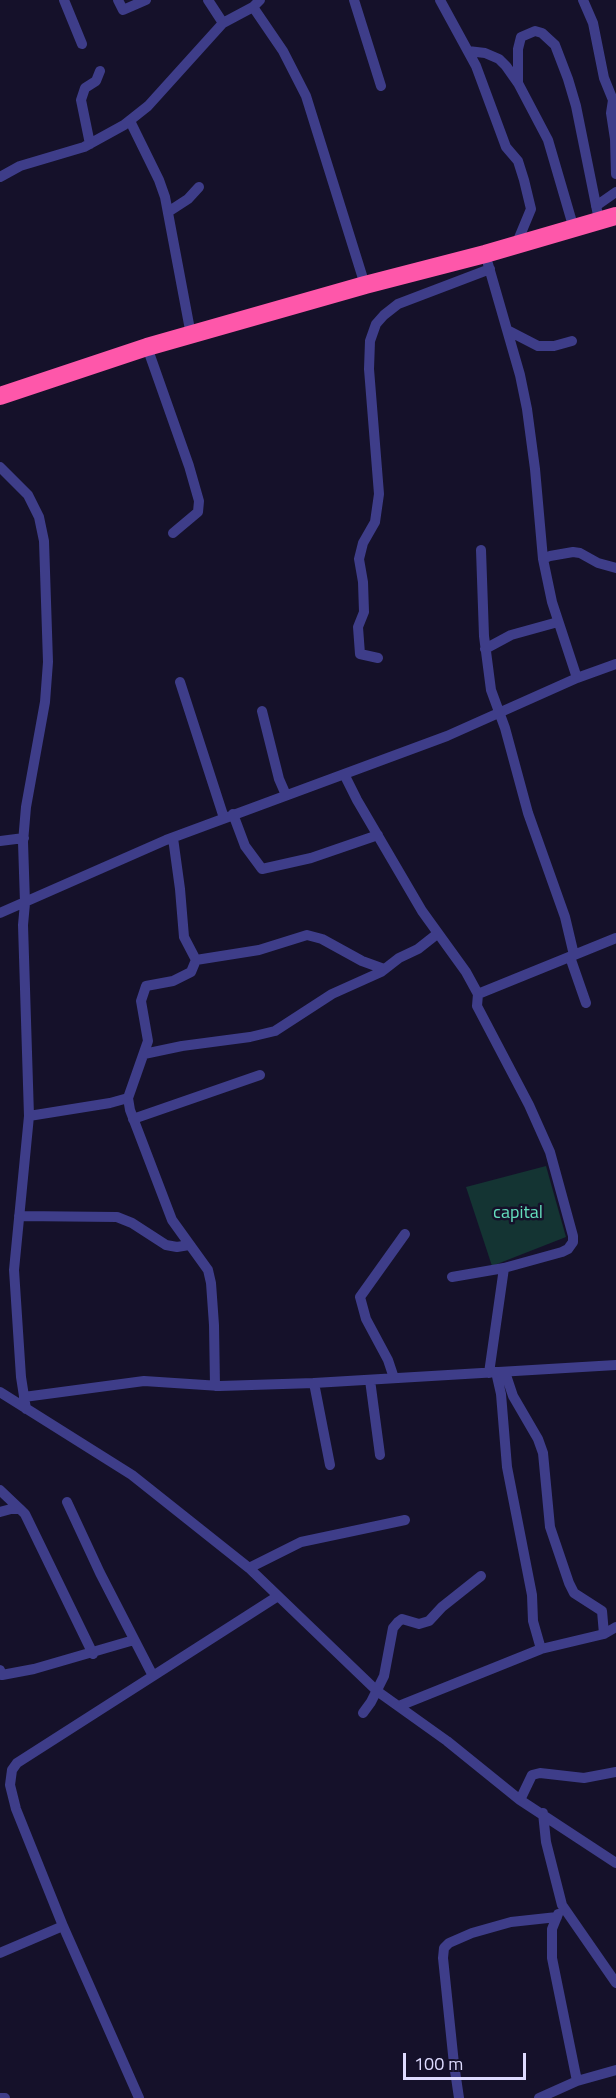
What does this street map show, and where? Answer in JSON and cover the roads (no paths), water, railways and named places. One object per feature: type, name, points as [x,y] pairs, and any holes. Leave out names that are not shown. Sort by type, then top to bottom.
[{"type":"highway","points":[[0,396],[147,347],[365,285],[488,262],[516,246],[574,229],[604,214]]},
{"type":"street","points":[[64,0],[82,44]]},
{"type":"street","points":[[118,0],[123,10],[146,0]]},
{"type":"street","points":[[208,0],[223,23]]},
{"type":"street","points":[[354,0],[381,86]]},
{"type":"street","points":[[440,0],[468,51],[506,147],[518,161],[524,180],[531,208],[516,246]]},
{"type":"street","points":[[583,0],[593,23],[604,78],[613,100],[611,113],[615,139],[616,174]]},
{"type":"street","points":[[0,177],[20,166],[90,144],[129,121],[148,106],[223,23],[257,3],[306,96],[365,285]]},
{"type":"street","points":[[518,83],[518,49],[521,37],[535,31],[542,33],[555,45],[568,79],[604,214]]},
{"type":"street","points":[[468,51],[485,52],[499,59],[507,66],[518,83],[548,140],[574,229]]},
{"type":"street","points":[[90,144],[81,100],[85,88],[96,81],[100,71]]},
{"type":"street","points":[[129,121],[159,180],[168,212],[191,335]]},
{"type":"street","points":[[168,212],[188,199],[199,187]]},
{"type":"street","points":[[604,214],[616,192]]},
{"type":"street","points":[[378,658],[360,654],[358,627],[364,612],[363,582],[359,559],[363,543],[375,522],[379,494],[369,369],[370,341],[376,324],[399,304],[488,262],[520,375],[535,469],[543,559],[558,622],[577,678]]},
{"type":"street","points":[[507,330],[538,346],[554,346],[572,341]]},
{"type":"street","points":[[147,347],[199,501],[198,512],[173,533]]},
{"type":"street","points":[[0,468],[28,495],[39,517],[44,541],[48,662],[45,702],[26,807],[24,837],[23,925],[29,1116],[14,1270],[26,1409]]},
{"type":"street","points":[[481,550],[485,649],[491,690],[500,713],[528,813],[565,917],[572,956],[586,1003]]},
{"type":"street","points":[[543,559],[573,552],[616,567]]},
{"type":"street","points":[[485,649],[511,635],[558,622]]},
{"type":"street","points":[[0,913],[173,838],[447,736],[577,678],[616,665]]},
{"type":"street","points":[[180,682],[228,816],[245,846],[262,869],[311,858],[378,835]]},
{"type":"street","points":[[262,711],[279,780],[286,795]]},
{"type":"street","points":[[344,774],[437,934],[466,972],[478,994],[477,1006],[529,1105],[550,1152],[573,1236],[573,1242],[568,1249],[562,1252],[504,1268],[452,1276]]},
{"type":"street","points":[[0,841],[24,837]]},
{"type":"street","points":[[173,838],[184,938],[196,960]]},
{"type":"street","points":[[144,1054],[266,1034],[341,989],[384,969],[399,958],[418,949],[437,934]]},
{"type":"street","points":[[196,960],[259,950],[308,935],[322,939],[362,961],[384,969]]},
{"type":"street","points":[[478,994],[616,938]]},
{"type":"street","points":[[196,960],[191,972],[173,981],[146,986],[141,1001],[148,1041],[128,1098],[133,1119],[172,1220],[205,1264],[210,1276],[216,1386]]},
{"type":"street","points":[[133,1119],[260,1075]]},
{"type":"street","points":[[29,1116],[128,1098]]},
{"type":"street","points":[[19,1216],[117,1217],[132,1223],[166,1245],[177,1247],[189,1245]]},
{"type":"street","points":[[394,1378],[388,1360],[366,1319],[360,1297],[405,1233]]},
{"type":"street","points":[[504,1268],[497,1372],[509,1478],[532,1595],[533,1621],[542,1649]]},
{"type":"street","points":[[24,1397],[144,1381],[216,1386],[314,1383],[616,1365]]},
{"type":"street","points":[[497,1372],[538,1439],[543,1453],[549,1527],[569,1583],[574,1593],[602,1611],[604,1634]]},
{"type":"street","points":[[370,1380],[380,1455]]},
{"type":"street","points":[[314,1383],[330,1465]]},
{"type":"street","points":[[0,1392],[132,1475],[249,1568],[377,1691],[447,1741],[520,1800],[616,1863]]},
{"type":"street","points":[[0,1490],[25,1514],[93,1654]]},
{"type":"street","points":[[67,1502],[100,1574],[153,1676]]},
{"type":"street","points":[[0,1512],[20,1509]]},
{"type":"street","points":[[249,1568],[309,1539],[405,1520]]},
{"type":"street","points":[[363,1713],[377,1691],[388,1663],[393,1628],[398,1622],[402,1619],[419,1624],[429,1621],[442,1607],[481,1576]]},
{"type":"street","points":[[139,2098],[63,1926],[16,1809],[11,1792],[12,1770],[17,1763],[278,1596]]},
{"type":"street","points":[[399,1706],[542,1649],[604,1634],[616,1627]]},
{"type":"street","points":[[0,1670],[2,1675],[34,1669],[93,1654],[134,1640]]},
{"type":"street","points":[[520,1800],[532,1775],[540,1773],[584,1778],[616,1772]]},
{"type":"street","points":[[0,1797],[11,1792]]},
{"type":"street","points":[[543,1813],[546,1842],[562,1905],[616,1983]]},
{"type":"street","points":[[562,1905],[552,1929],[552,1958],[577,2081]]},
{"type":"street","points":[[459,2098],[442,1958],[444,1948],[449,1942],[472,1933],[511,1922],[557,1917]]},
{"type":"street","points":[[0,1953],[63,1926]]},
{"type":"street","points":[[539,2098],[577,2081],[616,2070]]},
{"type":"street","points":[[0,2098],[5,2098]]},
{"type":"park label","name":"capital","points":[[518,1214]]}]
